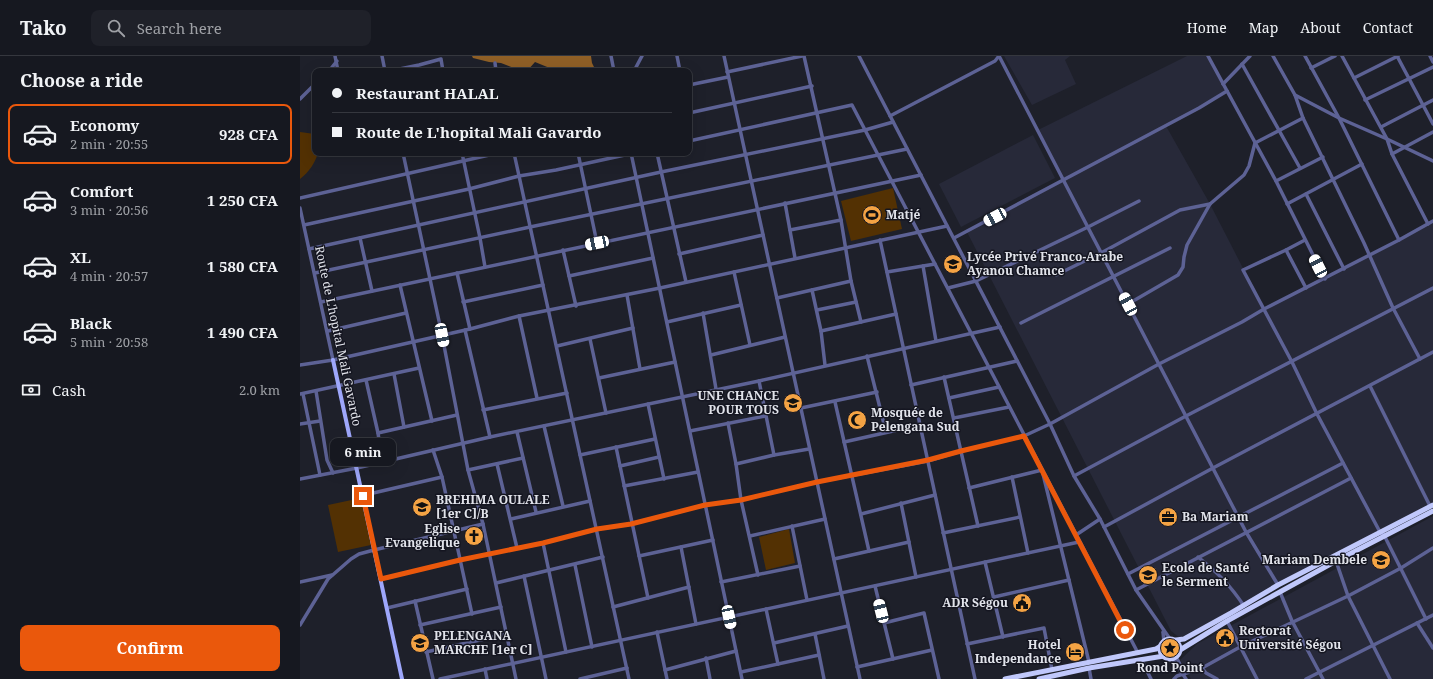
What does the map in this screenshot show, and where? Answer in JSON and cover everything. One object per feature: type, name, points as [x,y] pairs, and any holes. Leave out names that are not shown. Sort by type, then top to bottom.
[{"type":"highway","points":[[1005,679],[1156,649],[1170,639],[1184,639],[1244,606],[1278,585],[1432,509]]},
{"type":"highway","points":[[1039,679],[1055,678],[1089,668],[1141,659],[1164,656],[1174,657],[1180,650],[1226,621],[1382,534]]},
{"type":"highway","points":[[1176,640],[1180,650]]},
{"type":"highway","points":[[1163,644],[1161,649],[1164,656]]},
{"type":"main road","name":"Route de L'hopital Mali Gavardo","points":[[333,360],[402,679]]},
{"type":"street","points":[[335,56],[338,68]]},
{"type":"street","points":[[382,56],[384,68]]},
{"type":"street","points":[[611,56],[613,68]]},
{"type":"street","points":[[636,68],[642,56]]},
{"type":"street","points":[[677,56],[679,68]]},
{"type":"street","points":[[724,56],[860,679]]},
{"type":"street","points":[[727,72],[803,56],[818,112],[841,220],[851,281],[860,322]]},
{"type":"street","points":[[859,56],[1050,424],[1074,476],[1100,519],[1136,590],[1170,639]]},
{"type":"street","points":[[890,116],[995,61],[999,56],[1238,517],[1278,585]]},
{"type":"street","points":[[1208,56],[1276,181],[1324,279]]},
{"type":"street","points":[[1223,84],[1250,56]]},
{"type":"street","points":[[1273,56],[1295,95],[1303,118],[1334,178],[1393,308],[1420,358]]},
{"type":"street","points":[[1305,56],[1339,118],[1399,240]]},
{"type":"street","points":[[1311,68],[1335,56]]},
{"type":"street","points":[[1342,56],[1381,127],[1392,154],[1428,224]]},
{"type":"street","points":[[1354,78],[1398,56],[1433,124]]},
{"type":"street","points":[[1430,56],[1433,62]]},
{"type":"street","points":[[404,68],[440,59],[443,68]]},
{"type":"street","points":[[331,68],[337,61]]},
{"type":"street","points":[[494,63],[495,68]]},
{"type":"street","points":[[1242,64],[1300,168]]},
{"type":"street","points":[[1365,100],[1433,66]]},
{"type":"street","points":[[692,85],[728,77]]},
{"type":"street","points":[[692,111],[812,86]]},
{"type":"street","points":[[300,99],[312,87]]},
{"type":"street","points":[[954,238],[1199,108],[1227,91]]},
{"type":"street","points":[[1295,95],[1339,118],[1433,161]]},
{"type":"street","points":[[1381,127],[1433,100]]},
{"type":"street","points":[[692,140],[852,105],[1138,653]]},
{"type":"street","points":[[1128,304],[1178,276],[1183,268],[1187,245],[1210,204],[1244,175],[1249,166],[1255,143],[1303,118]]},
{"type":"street","points":[[309,249],[585,190],[661,172],[865,130],[893,122]]},
{"type":"street","points":[[1392,154],[1433,132]]},
{"type":"street","points":[[315,273],[907,149]]},
{"type":"street","points":[[404,156],[442,335],[468,470],[490,554],[516,679]]},
{"type":"street","points":[[462,156],[485,267]]},
{"type":"street","points":[[300,198],[486,156]]},
{"type":"street","points":[[515,156],[629,679]]},
{"type":"street","points":[[579,156],[597,243]]},
{"type":"street","points":[[304,225],[469,189],[519,176],[618,156]]},
{"type":"street","points":[[632,156],[742,679]]},
{"type":"street","points":[[658,156],[686,282]]},
{"type":"street","points":[[1276,181],[1323,157]]},
{"type":"street","points":[[1287,204],[1362,164]]},
{"type":"street","points":[[321,302],[921,174]]},
{"type":"street","points":[[1306,194],[1344,269]]},
{"type":"street","points":[[948,288],[976,281],[1139,201]]},
{"type":"street","points":[[785,203],[795,258]]},
{"type":"street","points":[[1056,275],[1101,253],[1180,210],[1210,204]]},
{"type":"street","name":"Route de L'hopital Mali Gavardo","points":[[300,208],[328,331],[333,360]]},
{"type":"street","points":[[790,230],[841,220]]},
{"type":"street","points":[[381,579],[460,560],[543,543],[597,529],[631,524],[705,505],[741,500],[817,482],[928,460],[1024,436],[1050,424],[1159,364],[1242,322],[1264,309],[1370,256],[1433,221]]},
{"type":"street","points":[[300,365],[333,360],[470,329],[518,316],[576,306],[947,226]]},
{"type":"street","points":[[680,254],[763,235]]},
{"type":"street","points":[[360,238],[372,291]]},
{"type":"street","points":[[880,240],[975,679]]},
{"type":"street","points":[[1305,240],[1243,270],[1292,362],[1317,414],[1401,568],[1426,619]]},
{"type":"street","points":[[1022,323],[1170,248]]},
{"type":"street","points":[[563,250],[576,306]]},
{"type":"street","points":[[1286,250],[1306,288]]},
{"type":"street","points":[[569,276],[653,258]]},
{"type":"street","points":[[887,272],[935,264]]},
{"type":"street","points":[[922,266],[936,342]]},
{"type":"street","points":[[734,272],[750,345]]},
{"type":"street","points":[[457,273],[470,329]]},
{"type":"street","points":[[777,298],[851,281]]},
{"type":"street","points":[[400,285],[432,421]]},
{"type":"street","points":[[464,302],[543,285]]},
{"type":"street","points":[[1074,476],[1433,288]]},
{"type":"street","points":[[812,290],[821,331],[826,365]]},
{"type":"street","points":[[627,295],[640,369]]},
{"type":"street","points":[[816,310],[856,302]]},
{"type":"street","points":[[667,322],[741,305]]},
{"type":"street","points":[[328,331],[406,313]]},
{"type":"street","points":[[703,313],[716,389]]},
{"type":"street","points":[[821,331],[896,314]]},
{"type":"street","points":[[518,316],[537,398]]},
{"type":"street","points":[[300,479],[356,468],[490,437],[793,374],[826,365],[1000,327]]},
{"type":"street","points":[[557,346],[634,328]]},
{"type":"street","points":[[465,330],[490,437]]},
{"type":"street","points":[[710,356],[785,337]]},
{"type":"street","points":[[590,338],[606,413]]},
{"type":"street","points":[[1104,528],[1213,468],[1433,352]]},
{"type":"street","points":[[867,356],[886,432]]},
{"type":"street","points":[[911,384],[1017,361]]},
{"type":"street","points":[[599,378],[675,362]]},
{"type":"street","points":[[320,475],[310,423],[302,394],[420,368]]},
{"type":"street","points":[[394,374],[404,427]]},
{"type":"street","points":[[944,377],[978,526]]},
{"type":"street","points":[[366,380],[378,433],[382,461]]},
{"type":"street","points":[[759,381],[774,455]]},
{"type":"street","points":[[1370,386],[1432,509]]},
{"type":"street","points":[[949,398],[999,387]]},
{"type":"street","points":[[316,391],[327,460],[333,473]]},
{"type":"street","points":[[483,410],[567,392]]},
{"type":"street","points":[[801,408],[877,392]]},
{"type":"street","points":[[835,402],[869,551]]},
{"type":"street","points":[[648,404],[664,480]]},
{"type":"street","points":[[954,418],[1009,407]]},
{"type":"street","points":[[378,433],[457,415]]},
{"type":"street","points":[[690,431],[765,416]]},
{"type":"street","points":[[300,424],[320,421]]},
{"type":"street","points":[[728,423],[741,500],[758,575]]},
{"type":"street","points":[[844,442],[920,425]]},
{"type":"street","points":[[544,426],[563,506]]},
{"type":"street","points":[[517,432],[536,512]]},
{"type":"street","points":[[580,456],[655,439]]},
{"type":"street","points":[[616,447],[631,524],[648,598]]},
{"type":"street","points":[[736,464],[809,449]]},
{"type":"street","points":[[433,450],[442,477],[472,614]]},
{"type":"street","points":[[620,466],[659,457]]},
{"type":"street","points":[[468,470],[523,458]]},
{"type":"street","points":[[1128,574],[1343,463]]},
{"type":"street","points":[[497,464],[518,548]]},
{"type":"street","points":[[969,488],[1042,470]]},
{"type":"street","points":[[1042,470],[1089,662]]},
{"type":"street","points":[[624,486],[664,480],[698,472]]},
{"type":"street","points":[[363,496],[442,477]]},
{"type":"street","points":[[1012,477],[1028,553]]},
{"type":"street","points":[[1136,590],[1351,478]]},
{"type":"street","points":[[861,514],[935,495]]},
{"type":"street","points":[[511,519],[536,512],[590,501]]},
{"type":"street","points":[[901,503],[916,577]]},
{"type":"street","points":[[943,533],[1020,517]]},
{"type":"street","points":[[750,536],[825,519]]},
{"type":"street","points":[[1076,535],[1100,519]]},
{"type":"street","points":[[300,625],[328,579],[359,554],[483,524]]},
{"type":"street","points":[[792,526],[808,600]]},
{"type":"street","points":[[639,556],[712,540]]},
{"type":"street","points":[[834,559],[909,542]]},
{"type":"street","points":[[440,679],[1079,542]]},
{"type":"street","points":[[543,543],[566,652]]},
{"type":"street","points":[[681,548],[696,624]]},
{"type":"street","points":[[1174,679],[1182,673],[1202,668],[1292,621],[1348,596],[1401,568],[1433,548]]},
{"type":"street","points":[[496,583],[603,557]]},
{"type":"street","points":[[1198,557],[1220,575],[1244,606]]},
{"type":"street","points":[[1336,561],[1348,596],[1390,679]]},
{"type":"street","points":[[985,562],[1003,637]]},
{"type":"street","points":[[575,565],[592,647]]},
{"type":"street","points":[[722,582],[800,566]]},
{"type":"street","points":[[300,582],[335,574]]},
{"type":"street","points":[[524,576],[540,657],[546,679]]},
{"type":"street","points":[[994,597],[1069,580]]},
{"type":"street","points":[[875,586],[893,659]]},
{"type":"street","points":[[613,607],[689,587]]},
{"type":"street","points":[[387,608],[467,589]]},
{"type":"street","points":[[1280,592],[1292,621],[1323,679]]},
{"type":"street","points":[[415,601],[433,679]]},
{"type":"street","points":[[420,625],[501,607]]},
{"type":"street","points":[[766,609],[778,664]]},
{"type":"street","points":[[884,623],[924,613],[939,679]]},
{"type":"street","points":[[1306,679],[1433,615]]},
{"type":"street","points":[[1226,621],[1257,679]]},
{"type":"street","points":[[1417,623],[1433,648]]},
{"type":"street","points":[[774,643],[848,626]]},
{"type":"street","points":[[967,644],[1044,628],[1052,670]]},
{"type":"street","points":[[1163,631],[1163,644]]},
{"type":"street","points":[[657,632],[667,679]]},
{"type":"street","points":[[426,652],[507,634]]},
{"type":"street","points":[[815,634],[824,679]]},
{"type":"street","points":[[665,670],[736,650]]},
{"type":"street","points":[[857,667],[932,650]]},
{"type":"street","points":[[741,672],[819,655]]},
{"type":"street","points":[[1174,657],[1186,679]]},
{"type":"street","points":[[706,658],[710,679]]},
{"type":"street","points":[[1141,659],[1151,679]]},
{"type":"street","points":[[580,679],[600,677],[627,668]]},
{"type":"street","points":[[1089,668],[1091,679]]},
{"type":"street","points":[[1202,668],[1206,673],[1217,679]]},
{"type":"street","points":[[485,669],[487,679]]},
{"type":"shaded area","points":[[472,56],[591,56],[594,68],[550,68],[535,62],[530,68],[514,68],[501,63],[473,58]]},
{"type":"shaded area","points":[[1004,56],[1070,56],[1065,60],[1076,84],[1032,105]]},
{"type":"shaded area","points":[[1187,56],[1208,56],[1227,91],[1166,126],[1210,204],[1264,309],[1433,221],[1433,506],[1180,638],[1171,631],[967,232],[1064,180],[1038,130]]},
{"type":"shaded area","points":[[300,132],[312,134],[312,156],[317,156],[311,167],[300,179]]},
{"type":"shaded area","points":[[1033,135],[1055,178],[961,227],[939,184]]},
{"type":"shaded area","name":"Matjé","points":[[893,188],[902,229],[851,241],[841,201]]},
{"type":"shaded area","points":[[361,498],[371,545],[338,552],[328,505]]},
{"type":"shaded area","points":[[1433,516],[1433,679],[1191,679],[1180,660],[1197,644]]},
{"type":"shaded area","points":[[789,529],[795,563],[766,570],[759,537]]},
{"type":"place","name":"Matjé","points":[[872,215]]},
{"type":"place","name":"Lycée Privé Franco-Arabe Ayanou Chamce","points":[[953,264]]},
{"type":"place","name":"UNE CHANCE POUR TOUS","points":[[793,403]]},
{"type":"place","name":"Mosquée de Pelengana Sud","points":[[857,420]]},
{"type":"place","name":"BREHIMA OULALE [1er C]/B","points":[[422,507]]},
{"type":"place","name":"Ba Mariam","points":[[1168,517]]},
{"type":"place","name":"Eglise Evangelique","points":[[474,536]]},
{"type":"place","name":"Mariam Dembele","points":[[1381,560]]},
{"type":"place","name":"Ecole de Santé le Serment","points":[[1148,575]]},
{"type":"place","name":"ADR Ségou","points":[[1022,603]]},
{"type":"place","name":"Rectorat Université Ségou","points":[[1225,638]]},
{"type":"place","name":"PELENGANA MARCHE [1er C]","points":[[420,643]]},
{"type":"place","name":"Rond Point","points":[[1170,648]]},
{"type":"place","name":"Hotel Independance","points":[[1075,652]]},
{"type":"route","points":[[363,496],[381,579],[460,560],[543,543],[597,529],[631,524],[705,505],[741,500],[817,482],[928,460],[1024,436],[1125,630]]}]
